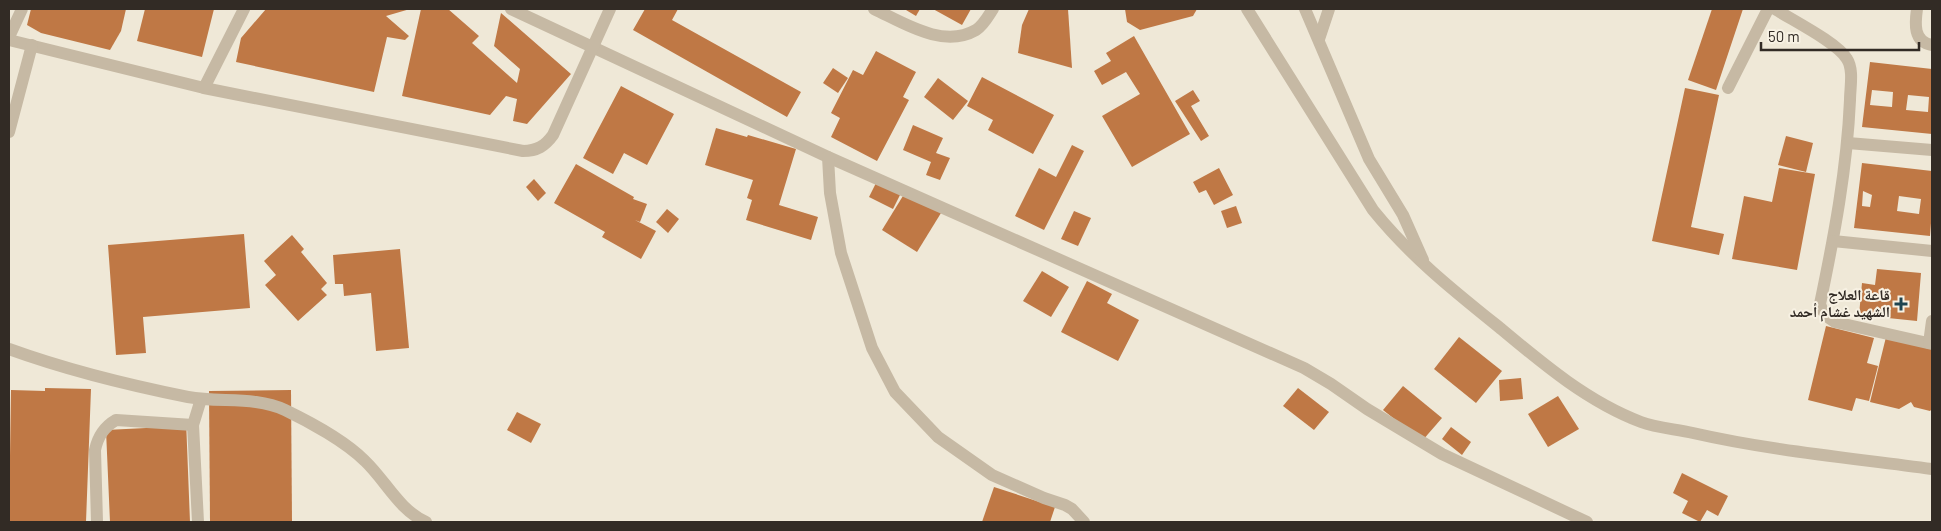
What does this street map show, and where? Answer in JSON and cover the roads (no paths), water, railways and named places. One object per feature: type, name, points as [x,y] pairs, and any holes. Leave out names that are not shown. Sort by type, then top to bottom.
[{"type":"street","points":[[22,9],[9,38],[32,45],[204,88],[523,151],[532,151],[548,143],[553,135],[610,9]]},
{"type":"street","points":[[204,88],[244,9]]},
{"type":"street","points":[[511,9],[594,46],[828,157],[1304,368],[1442,454],[1587,522]]},
{"type":"street","points":[[874,9],[926,33],[959,37],[978,29],[993,9]]},
{"type":"street","points":[[1247,9],[1373,210],[1396,239],[1426,267],[1535,357],[1586,393],[1612,408],[1643,422],[1748,444],[1932,468]]},
{"type":"street","points":[[1305,9],[1369,159],[1403,215],[1426,267]]},
{"type":"street","points":[[1319,39],[1329,9]]},
{"type":"street","points":[[1728,88],[1768,9]]},
{"type":"street","points":[[1775,9],[1837,48],[1847,59],[1851,79],[1848,142],[1820,304],[1821,309],[1835,322],[1931,344],[1932,321]]},
{"type":"street","points":[[1917,9],[1915,30],[1922,41],[1932,45]]},
{"type":"street","points":[[9,132],[32,45]]},
{"type":"street","points":[[1848,142],[1932,150]]},
{"type":"street","points":[[828,157],[830,193],[841,253],[872,348],[895,392],[938,436],[992,475],[1044,498],[1065,505],[1072,509],[1084,522]]},
{"type":"street","points":[[1832,241],[1932,252]]},
{"type":"street","points":[[9,349],[36,359],[131,384],[201,398],[268,403],[330,436],[365,461],[414,517],[426,522]]},
{"type":"street","points":[[198,522],[193,425],[201,398]]},
{"type":"street","points":[[97,522],[95,450],[97,441],[107,426],[116,420],[193,425]]},
{"type":"place","name":"قاعة العلاج الشهيد غشام أحمد","points":[[1901,304]]}]
